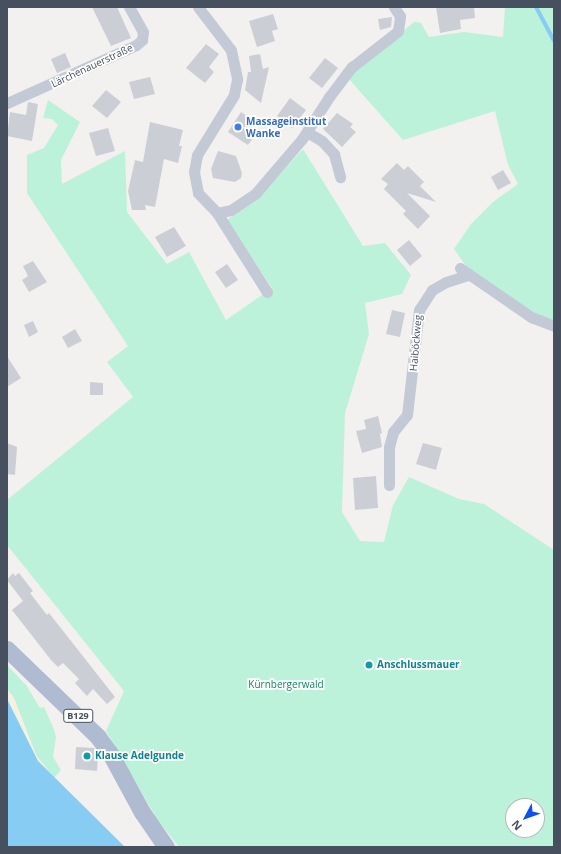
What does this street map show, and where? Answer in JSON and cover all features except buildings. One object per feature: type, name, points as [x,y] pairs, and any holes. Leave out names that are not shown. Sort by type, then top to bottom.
[{"type":"main road","name":"B129","points":[[7,649],[98,737],[112,755],[133,796],[166,847]]},
{"type":"street","name":"Lärchenauerstraße","points":[[7,104],[136,45],[142,40],[143,32],[129,7]]},
{"type":"street","points":[[198,7],[231,50],[236,72],[234,95],[197,155],[194,172],[198,193],[217,213],[267,292]]},
{"type":"street","points":[[217,213],[231,210],[255,194],[307,132],[352,67],[398,31],[400,16],[394,7]]},
{"type":"street","points":[[307,132],[322,141],[336,159],[340,177]]},
{"type":"street","name":"Haiböckweg","points":[[389,485],[388,447],[393,432],[407,415],[419,310],[432,290],[464,272],[531,317],[554,326]]},
{"type":"green space","points":[[505,7],[554,7],[554,324],[539,318],[471,273],[454,249],[471,224],[493,202],[518,184],[508,165],[495,111],[403,140],[348,78],[414,22],[421,23],[429,37],[464,32],[503,37]]},
{"type":"green space","name":"Kürnbergerwald","points":[[48,100],[80,122],[61,160],[62,184],[125,151],[127,212],[167,264],[189,252],[226,320],[272,288],[227,220],[256,200],[303,149],[363,246],[385,243],[411,275],[402,294],[365,303],[369,334],[345,413],[342,512],[360,541],[384,542],[393,505],[409,477],[459,499],[484,504],[554,550],[554,847],[179,847],[157,819],[106,731],[124,691],[7,545],[7,500],[133,397],[107,362],[128,346],[27,193],[27,155],[44,148],[58,125],[52,119],[43,118]]},
{"type":"green space","points":[[7,665],[26,685],[40,708],[44,707],[53,727],[56,737],[53,757],[61,770],[54,778],[36,755],[14,698],[7,689]]},
{"type":"sand","points":[[7,689],[14,698],[36,755],[54,778],[38,761],[7,699]]},
{"type":"water","points":[[7,699],[38,761],[125,847],[7,847]]},
{"type":"waterway","points":[[536,7],[554,41]]},
{"type":"place","name":"Massageinstitut Wanke","points":[[238,127]]},
{"type":"place","name":"Anschlussmauer","points":[[369,665]]},
{"type":"place","name":"Klause Adelgunde","points":[[87,756]]}]
